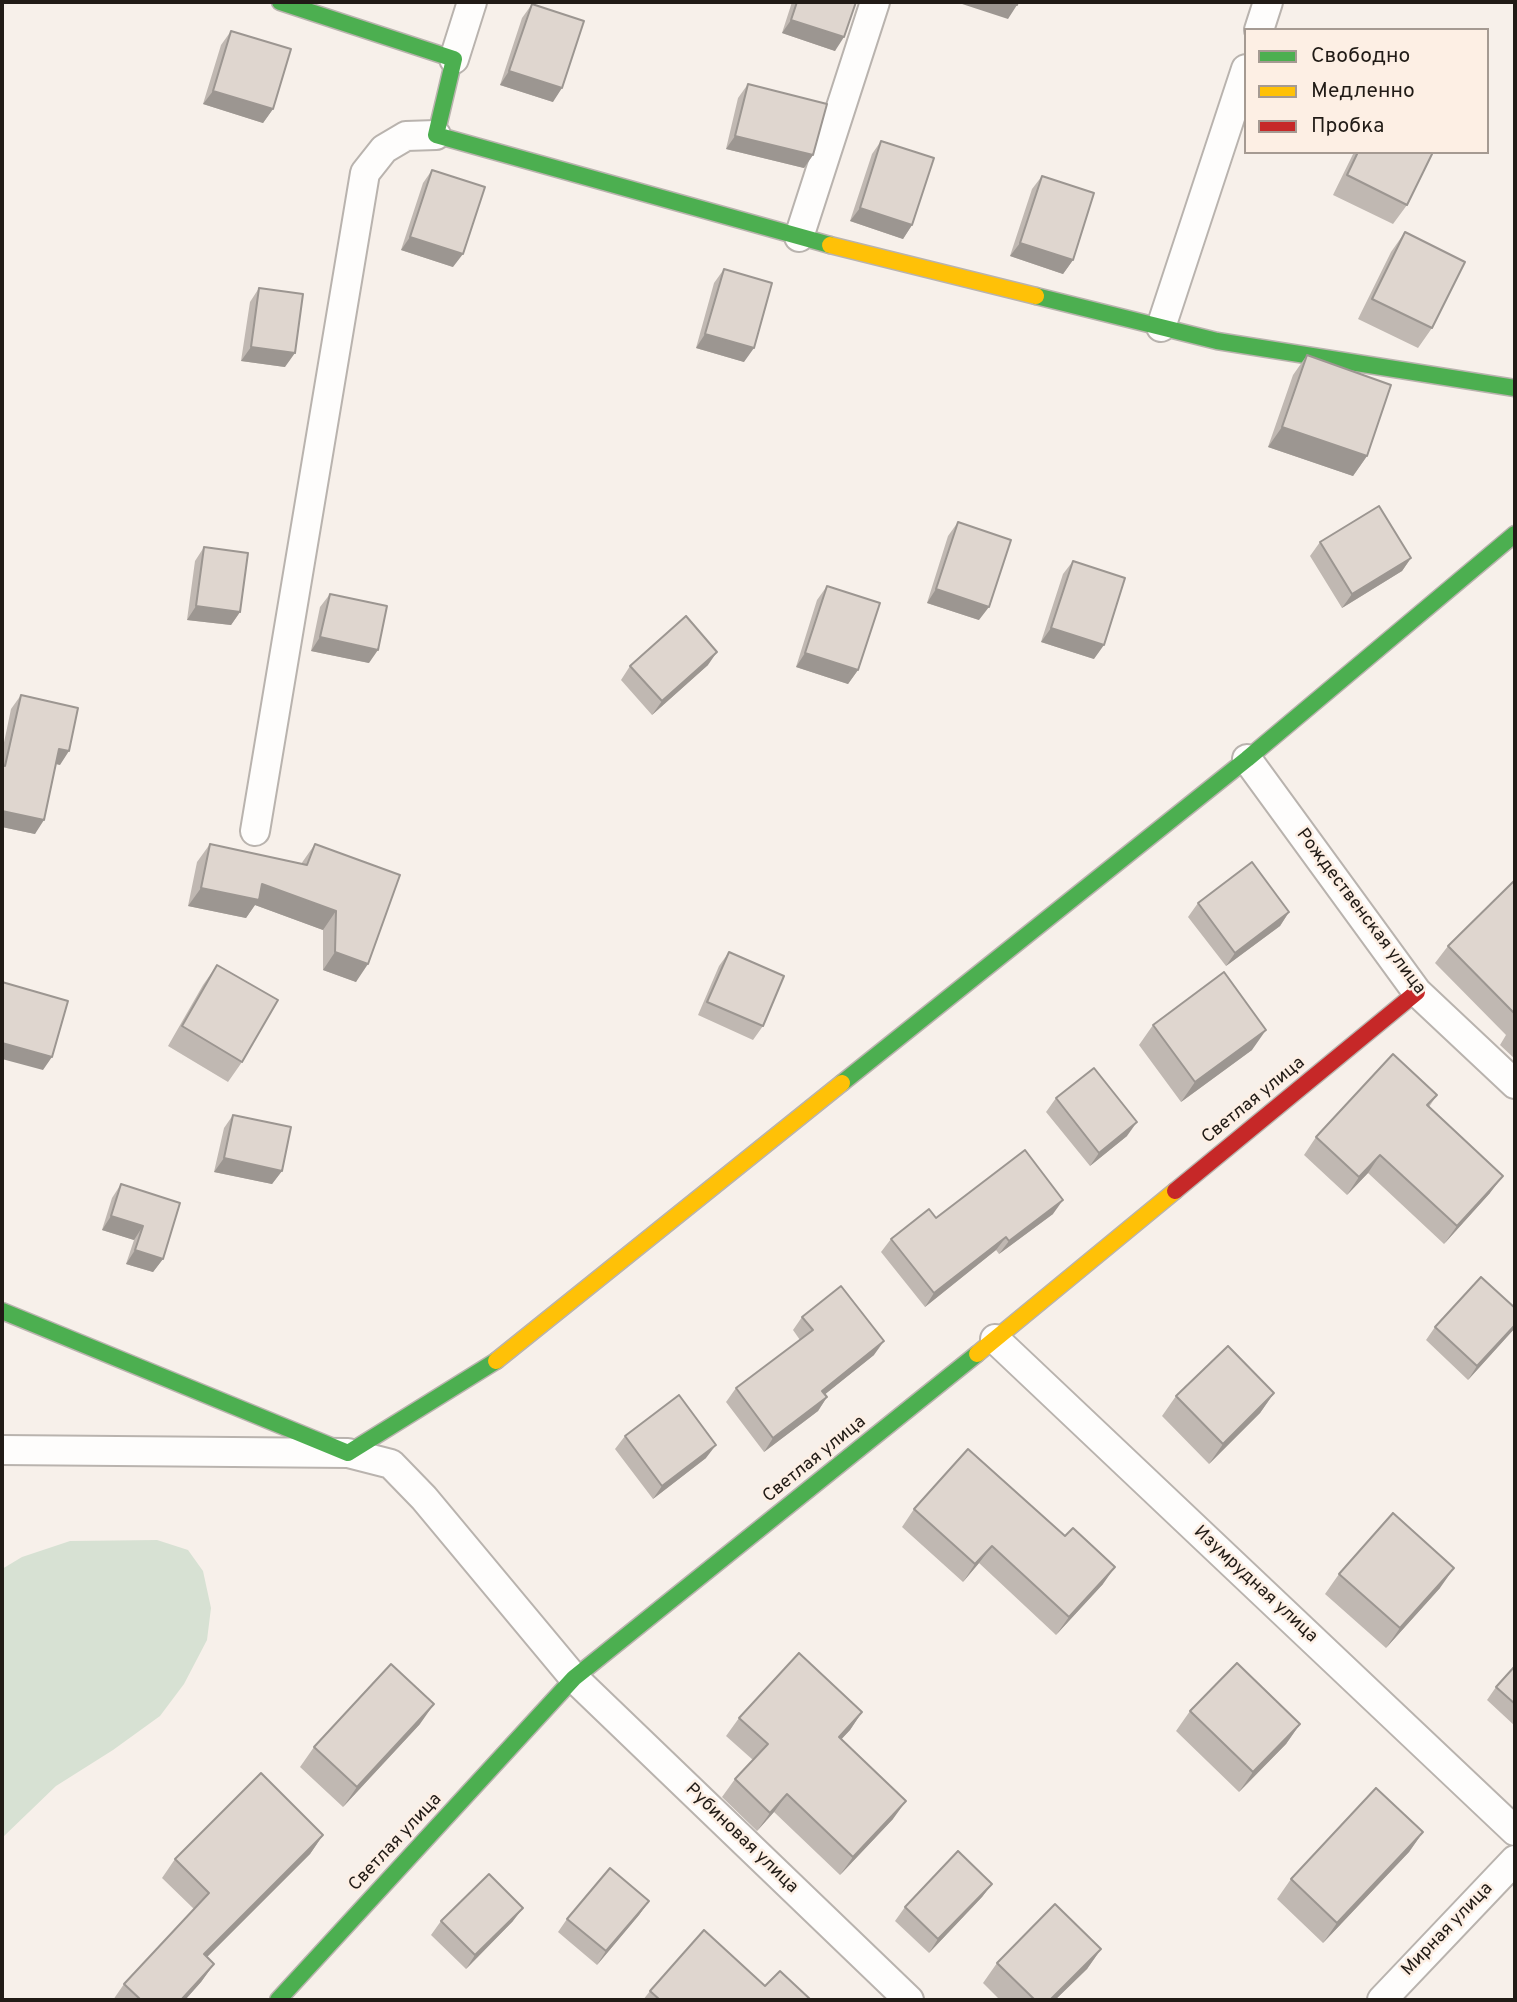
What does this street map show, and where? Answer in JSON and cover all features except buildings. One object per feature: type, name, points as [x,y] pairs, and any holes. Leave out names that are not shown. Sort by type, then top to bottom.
[{"type":"street","points":[[279,2],[454,59]]},
{"type":"street","points":[[436,135],[454,59],[472,2]]},
{"type":"street","points":[[799,237],[875,2]]},
{"type":"street","points":[[1260,28],[1268,2]]},
{"type":"street","points":[[1161,327],[1244,75]]},
{"type":"street","points":[[255,831],[365,173],[384,149],[406,135],[436,135],[799,237],[1217,341],[1515,388]]},
{"type":"street","points":[[2,1311],[348,1453],[492,1364],[1247,759],[1515,534]]},
{"type":"street","name":"Рождественская улица","points":[[1247,759],[1417,992],[1515,1084]]},
{"type":"street","name":"Светлая улица","points":[[278,2000],[574,1678],[995,1339],[1417,992]]},
{"type":"street","name":"Изумрудная улица","points":[[995,1339],[1515,1831]]},
{"type":"street","name":"Рубиновая улица","points":[[2,1450],[348,1453],[391,1464],[424,1498],[574,1678],[909,2000]]},
{"type":"street","name":"Мирная улица","points":[[1382,2000],[1515,1860]]},
{"type":"green space","points":[[157,1540],[188,1550],[203,1571],[211,1608],[207,1640],[184,1684],[160,1716],[56,1786],[2,1838],[2,1569],[22,1557],[70,1541]]},
{"type":"traffic: fast","points":[[280,2],[454,59],[436,135],[830,245]]},
{"type":"traffic: fast","points":[[1036,296],[1217,341],[1515,388]]},
{"type":"traffic: fast","points":[[842,1083],[1247,759],[1515,534]]},
{"type":"traffic: fast","points":[[2,1311],[348,1453],[496,1361]]},
{"type":"traffic: fast","points":[[278,2000],[574,1678],[977,1354]]},
{"type":"traffic: slow","points":[[830,245],[1036,296]]},
{"type":"traffic: slow","points":[[496,1361],[842,1083]]},
{"type":"traffic: slow","points":[[977,1354],[1175,1191]]},
{"type":"traffic: jam","points":[[1175,1191],[1417,992]]}]
